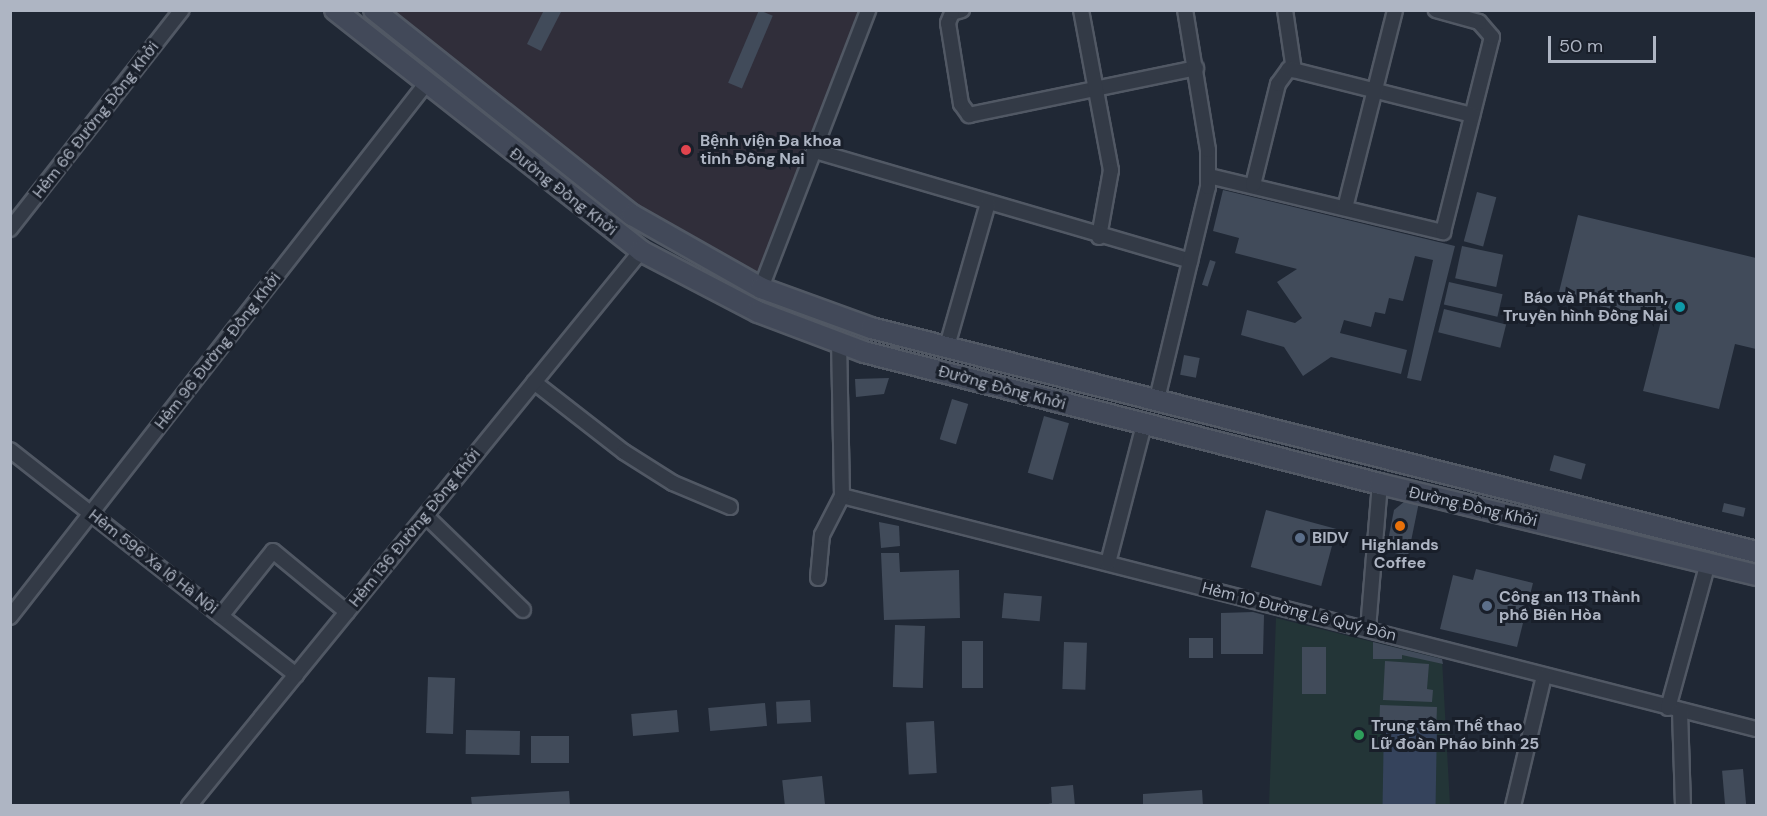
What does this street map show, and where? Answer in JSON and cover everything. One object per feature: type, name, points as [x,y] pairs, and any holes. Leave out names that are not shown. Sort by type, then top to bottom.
[{"type":"main road","name":"Đường Đồng Khởi","points":[[335,10],[425,85],[641,251],[758,312],[839,344],[1144,425],[1756,575]]},
{"type":"main road","name":"Đường Đồng Khởi","points":[[374,10],[632,215],[761,288],[845,319],[1756,552]]},
{"type":"main road","points":[[839,344],[845,319]]},
{"type":"main road","points":[[1256,453],[1263,426]]},
{"type":"street","name":"Hẻm 66 Đường Đồng Khởi","points":[[10,229],[182,10]]},
{"type":"street","points":[[761,288],[868,10]]},
{"type":"street","points":[[962,10],[952,13],[948,23],[964,112],[978,115],[1196,68]]},
{"type":"street","points":[[1080,10],[1097,90],[1112,183],[1099,237]]},
{"type":"street","points":[[1157,399],[1209,176],[1196,68],[1185,10]]},
{"type":"street","points":[[1285,10],[1294,70]]},
{"type":"street","points":[[1345,208],[1395,10]]},
{"type":"street","points":[[1209,176],[1443,232],[1491,33],[1479,22],[1436,10]]},
{"type":"street","points":[[1252,185],[1278,84],[1285,72],[1294,70],[1472,115]]},
{"type":"street","name":"Hẻm 96 Đường Đồng Khởi","points":[[10,617],[425,85]]},
{"type":"street","points":[[815,151],[1099,237],[1190,261]]},
{"type":"street","points":[[947,346],[988,203]]},
{"type":"street","name":"Hẻm 136 Đường Đồng Khởi","points":[[189,806],[641,251]]},
{"type":"street","points":[[818,578],[822,535],[842,496],[839,344]]},
{"type":"street","points":[[534,382],[624,452],[673,483],[730,507]]},
{"type":"street","points":[[1108,563],[1144,425]]},
{"type":"street","name":"Hẻm 596 Xa lộ Hà Nội","points":[[10,450],[296,675]]},
{"type":"street","points":[[1368,629],[1380,484]]},
{"type":"street","name":"Hẻm 10 Đường Lê Quý Đôn","points":[[842,496],[1368,629],[1674,710],[1756,729]]},
{"type":"street","points":[[426,516],[523,610]]},
{"type":"street","points":[[221,616],[273,551],[347,612]]},
{"type":"street","points":[[1683,806],[1674,710],[1708,563]]},
{"type":"street","points":[[1513,806],[1544,676]]},
{"type":"shaded area","name":"Bệnh viện Đa khoa tỉnh Đồng Nai","points":[[387,11],[862,11],[759,277],[663,226]]},
{"type":"shaded area","name":"Trung tâm Thể thao Lữ đoàn Pháo binh 25","points":[[1276,618],[1442,659],[1450,805],[1269,806]]},
{"type":"water","points":[[1384,722],[1437,723],[1436,806],[1383,805]]},
{"type":"building","points":[[544,10],[562,10],[541,51],[527,44]]},
{"type":"building","points":[[759,10],[773,16],[742,89],[728,83]]},
{"type":"building","points":[[1223,190],[1455,246],[1421,381],[1407,378],[1433,260],[1415,256],[1403,301],[1389,298],[1385,314],[1375,312],[1371,327],[1344,320],[1340,333],[1407,350],[1401,374],[1331,357],[1303,376],[1284,347],[1241,335],[1247,310],[1295,323],[1302,318],[1277,282],[1297,269],[1235,253],[1239,238],[1213,231]]},
{"type":"building","points":[[1477,192],[1496,197],[1483,246],[1464,241]]},
{"type":"building","name":"Báo và Phát thanh, Truyền hình Đồng Nai","points":[[1578,215],[1756,258],[1756,349],[1735,344],[1719,409],[1643,391],[1661,321],[1558,296]]},
{"type":"building","points":[[1462,246],[1503,255],[1496,287],[1455,278]]},
{"type":"building","points":[[1210,260],[1216,262],[1208,287],[1202,285]]},
{"type":"building","points":[[1449,282],[1503,294],[1497,317],[1444,304]]},
{"type":"building","points":[[1444,309],[1506,324],[1500,348],[1438,332]]},
{"type":"building","points":[[1184,355],[1200,358],[1196,378],[1180,375]]},
{"type":"building","points":[[889,378],[884,394],[856,397],[855,379]]},
{"type":"building","points":[[952,399],[968,404],[956,444],[940,439]]},
{"type":"building","points":[[1044,416],[1069,423],[1053,480],[1028,473]]},
{"type":"building","points":[[1554,455],[1586,464],[1581,479],[1550,470]]},
{"type":"building","name":"Highlands Coffee","points":[[1405,501],[1419,502],[1408,556],[1386,551],[1394,510]]},
{"type":"building","points":[[1724,503],[1745,508],[1743,517],[1722,512]]},
{"type":"building","points":[[1266,510],[1337,529],[1321,586],[1251,567]]},
{"type":"building","points":[[879,522],[899,526],[900,546],[881,548]]},
{"type":"building","points":[[881,553],[899,553],[900,572],[959,570],[960,618],[884,620]]},
{"type":"building","name":"Công an 113 Thành phố Biên Hòa","points":[[1476,569],[1533,583],[1517,647],[1440,629],[1453,575],[1473,580]]},
{"type":"building","points":[[1004,593],[1042,596],[1040,621],[1002,618]]},
{"type":"building","points":[[1253,612],[1264,615],[1263,654],[1221,654],[1221,613]]},
{"type":"building","points":[[895,625],[925,626],[923,688],[893,687]]},
{"type":"building","points":[[1189,638],[1213,638],[1213,658],[1189,658]]},
{"type":"building","points":[[962,641],[983,641],[983,688],[962,688]]},
{"type":"building","points":[[1064,642],[1087,643],[1085,690],[1062,689]]},
{"type":"building","points":[[1373,642],[1442,659],[1443,664],[1402,655],[1402,659],[1373,659]]},
{"type":"building","points":[[1302,647],[1326,647],[1326,694],[1302,694]]},
{"type":"building","points":[[1385,661],[1429,664],[1427,689],[1433,690],[1432,702],[1383,700]]},
{"type":"building","points":[[428,677],[455,678],[453,734],[426,733]]},
{"type":"building","points":[[810,700],[811,722],[777,724],[776,702]]},
{"type":"building","points":[[765,703],[767,726],[710,731],[708,708]]},
{"type":"building","points":[[1380,705],[1437,707],[1436,723],[1379,721]]},
{"type":"building","points":[[677,710],[679,732],[633,736],[631,714]]},
{"type":"building","points":[[934,721],[937,773],[909,774],[906,722]]},
{"type":"building","points":[[466,730],[520,731],[520,755],[466,754]]},
{"type":"building","points":[[531,736],[569,736],[569,763],[531,763]]},
{"type":"building","points":[[1743,769],[1746,806],[1725,806],[1722,771]]},
{"type":"building","points":[[822,776],[825,806],[785,806],[782,780]]},
{"type":"building","points":[[1073,785],[1075,806],[1040,806],[1052,803],[1051,787]]},
{"type":"building","points":[[1202,790],[1203,806],[1143,806],[1143,794]]},
{"type":"building","points":[[569,791],[570,806],[472,806],[471,797]]},
{"type":"place","name":"Bệnh viện Đa khoa tỉnh Đồng Nai","points":[[686,150]]},
{"type":"place","name":"Báo và Phát thanh, Truyền hình Đồng Nai","points":[[1680,307]]},
{"type":"place","name":"Highlands Coffee","points":[[1400,526]]},
{"type":"place","name":"BIDV","points":[[1300,538]]},
{"type":"place","name":"Công an 113 Thành phố Biên Hòa","points":[[1487,606]]},
{"type":"place","name":"Trung tâm Thể thao Lữ đoàn Pháo binh 25","points":[[1359,735]]}]
